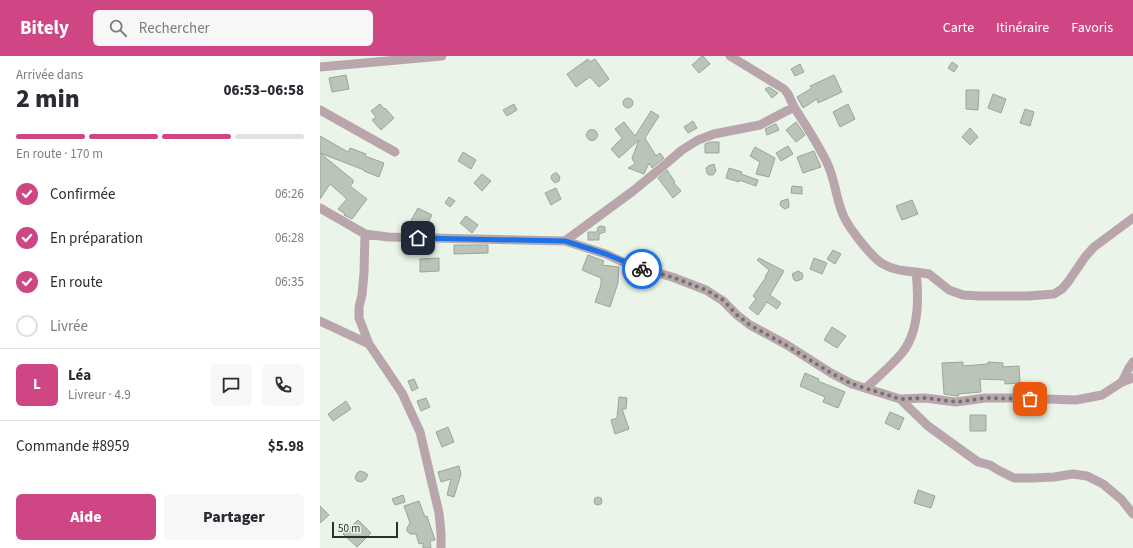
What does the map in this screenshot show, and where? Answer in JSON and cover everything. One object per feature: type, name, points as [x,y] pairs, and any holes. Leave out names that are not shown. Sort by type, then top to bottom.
[{"type":"street","points":[[320,67],[382,59],[442,56]]},
{"type":"street","points":[[730,56],[784,89],[788,94],[794,107],[828,164],[834,180],[842,214],[852,230],[874,257],[883,264],[896,269],[929,274],[949,290],[963,295],[1028,296],[1054,294],[1062,289],[1068,282],[1085,257],[1094,247],[1133,218]]},
{"type":"street","points":[[565,241],[633,191],[682,150],[698,140],[714,134],[760,125],[794,107]]},
{"type":"street","points":[[320,110],[395,152]]},
{"type":"street","points":[[320,208],[365,234],[388,237],[565,241],[606,254],[627,264],[672,277],[706,290],[723,300],[737,315],[750,325],[831,373],[852,384],[900,399],[925,398],[956,402],[985,398],[1076,400],[1102,395],[1122,382],[1133,378]]},
{"type":"street","points":[[365,234],[364,273],[362,295],[359,307],[359,318],[368,344],[402,393],[420,432],[439,513],[441,548]]},
{"type":"street","points":[[866,388],[903,352],[910,340],[916,321],[918,307],[916,272]]},
{"type":"street","points":[[320,321],[368,344]]},
{"type":"street","points":[[1122,382],[1133,362]]},
{"type":"street","points":[[900,399],[928,426],[978,462],[990,465],[1014,478],[1040,478],[1073,474],[1087,476],[1103,484],[1121,499],[1133,514]]},
{"type":"building","points":[[702,56],[710,64],[699,73],[692,65]]},
{"type":"building","points":[[588,59],[590,62],[595,59],[609,79],[599,87],[590,77],[576,87],[567,74]]},
{"type":"building","points":[[952,62],[958,66],[954,72],[948,68]]},
{"type":"building","points":[[800,64],[804,72],[795,76],[791,69]]},
{"type":"building","points":[[346,75],[349,89],[332,92],[329,78]]},
{"type":"building","points":[[834,75],[842,92],[818,103],[817,99],[803,108],[797,97],[812,88],[810,86]]},
{"type":"building","points":[[769,87],[778,93],[772,98],[765,89]]},
{"type":"building","points":[[966,90],[979,90],[978,110],[966,109]]},
{"type":"building","points":[[993,94],[1006,99],[1001,113],[988,108]]},
{"type":"building","points":[[628,98],[633,103],[628,108],[623,103]]},
{"type":"building","points":[[380,104],[394,118],[381,130],[372,120],[376,117],[371,111]]},
{"type":"building","points":[[514,104],[517,110],[507,116],[503,110]]},
{"type":"building","points":[[848,104],[855,119],[840,127],[833,112]]},
{"type":"building","points":[[1025,109],[1034,112],[1030,126],[1020,123]]},
{"type":"building","points":[[651,111],[659,116],[645,138],[656,156],[660,153],[664,158],[652,168],[649,163],[644,174],[628,168],[635,164],[632,158],[639,140],[619,158],[611,149],[622,138],[615,129],[624,122],[635,136]]},
{"type":"building","points":[[693,121],[697,128],[688,133],[684,127]]},
{"type":"building","points":[[796,122],[805,135],[796,142],[786,130]]},
{"type":"building","points":[[775,124],[779,130],[767,135],[765,129]]},
{"type":"building","points":[[970,128],[978,137],[970,145],[962,137]]},
{"type":"building","points":[[590,130],[594,130],[596,131],[596,139],[590,140],[587,137],[587,133]]},
{"type":"building","points":[[320,136],[348,152],[350,148],[366,154],[365,156],[384,163],[379,177],[320,153]]},
{"type":"building","points":[[710,142],[719,142],[719,153],[705,153],[705,144]]},
{"type":"building","points":[[788,146],[793,154],[781,161],[776,153]]},
{"type":"building","points":[[755,147],[775,158],[769,177],[756,174],[760,162],[750,156]]},
{"type":"building","points":[[814,151],[821,167],[803,173],[797,157]]},
{"type":"building","points":[[463,152],[476,160],[471,169],[458,161]]},
{"type":"building","points":[[320,153],[353,180],[353,183],[350,186],[367,199],[352,219],[344,215],[345,214],[338,209],[347,199],[330,184],[320,199]]},
{"type":"building","points":[[714,164],[716,171],[713,175],[709,175],[706,168]]},
{"type":"building","points":[[729,168],[742,172],[741,174],[758,180],[756,186],[739,180],[739,182],[726,178]]},
{"type":"building","points":[[667,170],[675,182],[674,183],[681,191],[673,198],[658,178]]},
{"type":"building","points":[[557,173],[560,177],[559,181],[555,183],[551,177]]},
{"type":"building","points":[[482,174],[491,181],[482,191],[474,183]]},
{"type":"building","points":[[792,186],[802,187],[802,194],[791,193]]},
{"type":"building","points":[[556,188],[561,199],[551,205],[545,193]]},
{"type":"building","points":[[449,197],[455,201],[450,207],[445,203]]},
{"type":"building","points":[[788,199],[789,207],[785,209],[780,205],[781,201]]},
{"type":"building","points":[[912,200],[918,214],[902,220],[896,206]]},
{"type":"building","points":[[418,208],[432,215],[423,232],[409,224]]},
{"type":"building","points":[[466,216],[478,225],[472,233],[460,223]]},
{"type":"building","points":[[598,227],[605,227],[605,232],[599,234],[599,240],[588,240],[588,232],[597,232]]},
{"type":"building","points":[[454,245],[488,245],[488,253],[454,254]]},
{"type":"building","points":[[833,250],[841,254],[835,264],[827,259]]},
{"type":"building","points":[[588,255],[604,261],[602,265],[619,267],[618,283],[610,307],[595,302],[601,285],[601,278],[582,270]]},
{"type":"building","points":[[439,258],[439,271],[420,272],[420,259]]},
{"type":"building","points":[[759,258],[784,271],[770,295],[781,303],[777,309],[767,302],[758,315],[749,308],[756,299],[753,296],[769,270],[757,260]]},
{"type":"building","points":[[814,258],[827,263],[822,274],[810,269]]},
{"type":"building","points":[[798,271],[802,273],[803,276],[802,279],[797,281],[794,280],[792,274]]},
{"type":"building","points":[[832,327],[846,336],[837,348],[824,340]]},
{"type":"building","points":[[963,362],[963,366],[988,364],[988,362],[1003,363],[1003,367],[1019,366],[1020,383],[1005,384],[1005,380],[980,379],[981,392],[958,394],[959,396],[944,394],[942,363]]},
{"type":"building","points":[[805,373],[819,379],[818,381],[845,392],[838,408],[823,402],[825,397],[800,386]]},
{"type":"building","points":[[414,379],[418,388],[412,391],[408,381]]},
{"type":"building","points":[[619,397],[627,398],[626,409],[622,409],[629,429],[615,434],[611,420],[617,418]]},
{"type":"building","points":[[426,398],[430,407],[421,411],[417,401]]},
{"type":"building","points":[[346,401],[351,409],[333,421],[328,414]]},
{"type":"building","points":[[890,412],[904,418],[899,430],[885,423]]},
{"type":"building","points":[[970,415],[986,415],[986,431],[970,431]]},
{"type":"building","points":[[448,427],[454,442],[442,447],[436,432]]},
{"type":"building","points":[[459,466],[461,474],[454,497],[447,495],[451,479],[441,482],[438,472]]},
{"type":"building","points":[[360,471],[368,475],[365,480],[361,482],[357,481],[355,478],[357,473]]},
{"type":"building","points":[[918,490],[935,496],[931,508],[914,503]]},
{"type":"building","points":[[403,495],[405,502],[395,505],[392,499]]},
{"type":"building","points":[[596,497],[600,497],[602,501],[600,505],[596,505],[594,503],[594,499]]},
{"type":"building","points":[[419,501],[425,517],[427,516],[435,540],[430,541],[431,548],[423,548],[423,543],[419,544],[416,534],[410,534],[407,531],[410,523],[404,506]]},
{"type":"building","points":[[320,506],[329,515],[320,523]]},
{"type":"building","points":[[358,520],[371,533],[357,547],[343,534]]},
{"type":"way so far","points":[[642,269],[672,277],[706,290],[723,300],[737,315],[750,325],[852,384],[900,399],[925,398],[956,402],[985,398],[1030,399]]},
{"type":"route","points":[[418,238],[565,241],[606,254],[642,269]]}]
